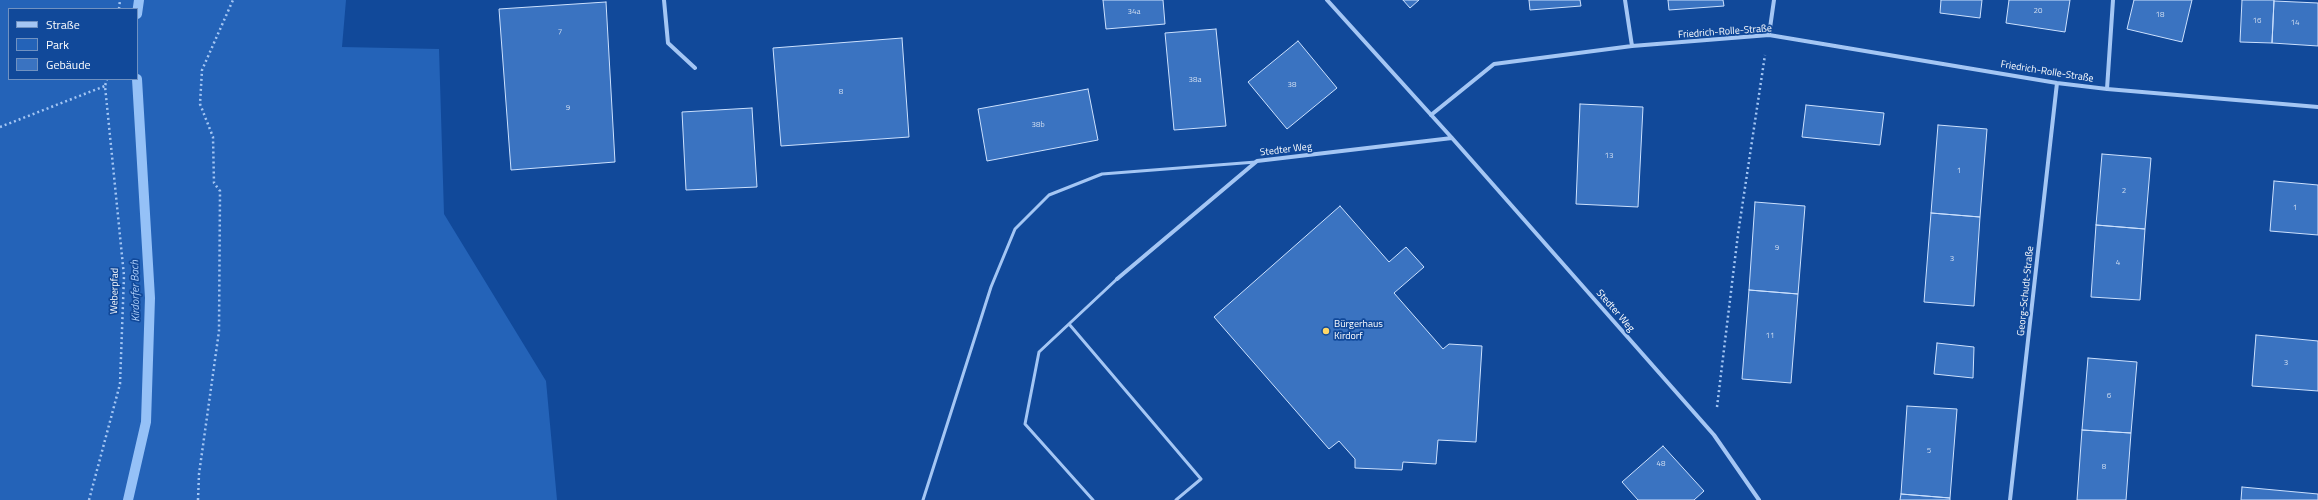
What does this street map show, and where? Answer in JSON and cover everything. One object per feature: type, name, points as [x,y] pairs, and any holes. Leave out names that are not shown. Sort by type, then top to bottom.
[{"type":"street","points":[[664,0],[668,43],[695,68]]},
{"type":"street","name":"Stedter Weg","points":[[1327,0],[1452,138],[1714,435],[1759,500]]},
{"type":"street","points":[[1626,0],[1632,46]]},
{"type":"street","points":[[1768,35],[1774,0]]},
{"type":"street","name":"Friedrich-Rolle-Straße","points":[[2106,89],[2113,0]]},
{"type":"street","name":"Friedrich-Rolle-Straße","points":[[1431,115],[1494,64],[1632,46],[1768,35],[2057,83],[2106,89],[2318,107]]},
{"type":"street","name":"Georg-Schudt-Straße","points":[[2010,500],[2057,83]]},
{"type":"street","name":"Stedter Weg","points":[[1117,279],[1256,162],[1452,138]]},
{"type":"lane","points":[[923,500],[991,287],[1015,229],[1049,195],[1102,174],[1256,162]]},
{"type":"lane","points":[[1093,500],[1025,424],[1039,352],[1117,279]]},
{"type":"lane","points":[[1069,324],[1201,478],[1176,500]]},
{"type":"path","points":[[198,500],[200,474],[219,331],[220,191],[214,183],[213,137],[200,104],[202,70],[232,0]]},
{"type":"path","points":[[1714,435],[1738,234],[1768,35]]},
{"type":"path","name":"Weberpfad","points":[[89,500],[120,384],[124,276],[105,86],[107,80]]},
{"type":"path","points":[[0,127],[105,86]]},
{"type":"green space","points":[[0,0],[346,0],[342,47],[439,49],[444,214],[546,381],[557,500],[0,500]]},
{"type":"building","points":[[1103,0],[1163,0],[1165,24],[1106,29]]},
{"type":"building","points":[[1403,0],[1419,0],[1410,8]]},
{"type":"building","points":[[1529,0],[1580,0],[1581,6],[1530,10]]},
{"type":"building","points":[[1668,0],[1723,0],[1724,6],[1669,10]]},
{"type":"building","points":[[1941,0],[1982,0],[1980,18],[1940,13]]},
{"type":"building","points":[[2009,0],[2070,0],[2065,32],[2006,23]]},
{"type":"building","points":[[2134,0],[2192,0],[2182,42],[2127,29]]},
{"type":"building","points":[[2242,0],[2274,0],[2272,43],[2240,42]]},
{"type":"building","points":[[2274,1],[2318,3],[2318,46],[2272,43]]},
{"type":"building","points":[[606,2],[615,162],[511,170],[499,9]]},
{"type":"building","points":[[1216,29],[1226,126],[1174,130],[1165,33]]},
{"type":"building","points":[[902,38],[909,137],[781,146],[773,48]]},
{"type":"building","points":[[1298,41],[1337,88],[1287,129],[1248,82]]},
{"type":"building","points":[[1088,89],[1098,140],[987,161],[978,109]]},
{"type":"building","points":[[1580,104],[1643,107],[1638,207],[1576,204]]},
{"type":"building","points":[[1806,105],[1884,113],[1880,145],[1802,137]]},
{"type":"building","points":[[752,108],[757,187],[686,190],[682,112]]},
{"type":"building","points":[[1938,125],[1987,129],[1980,217],[1931,213]]},
{"type":"building","points":[[2102,154],[2151,158],[2145,229],[2096,225]]},
{"type":"building","points":[[2274,181],[2318,185],[2318,235],[2270,231]]},
{"type":"building","points":[[1755,202],[1805,206],[1798,294],[1749,290]]},
{"type":"building","name":"Bürgerhaus Kirdorf","points":[[1340,206],[1389,262],[1406,247],[1424,267],[1394,293],[1443,349],[1449,344],[1482,346],[1476,442],[1438,440],[1436,464],[1403,462],[1402,470],[1355,468],[1355,459],[1339,441],[1329,449],[1214,317]]},
{"type":"building","points":[[1931,213],[1980,217],[1974,306],[1924,302]]},
{"type":"building","points":[[2096,225],[2145,229],[2140,300],[2091,297]]},
{"type":"building","points":[[1749,290],[1798,294],[1791,383],[1742,379]]},
{"type":"building","points":[[2256,335],[2318,341],[2318,391],[2252,386]]},
{"type":"building","points":[[1937,343],[1974,347],[1973,378],[1934,374]]},
{"type":"building","points":[[2088,358],[2137,362],[2131,433],[2082,430]]},
{"type":"building","points":[[1907,406],[1957,409],[1950,498],[1901,494]]},
{"type":"building","points":[[2082,430],[2131,433],[2126,500],[2077,500]]},
{"type":"building","points":[[1663,446],[1704,491],[1694,500],[1638,500],[1622,482]]},
{"type":"building","points":[[2242,487],[2318,494],[2318,500],[2241,500]]},
{"type":"building","points":[[1901,494],[1950,498],[1950,500],[1900,500]]},
{"type":"waterway","name":"Kirdorfer Bach","points":[[138,8],[139,0]]},
{"type":"waterway","name":"Kirdorfer Bach","points":[[128,500],[146,422],[150,298],[137,80]]},
{"type":"place","name":"Bürgerhaus Kirdorf","points":[[1326,331]]}]
